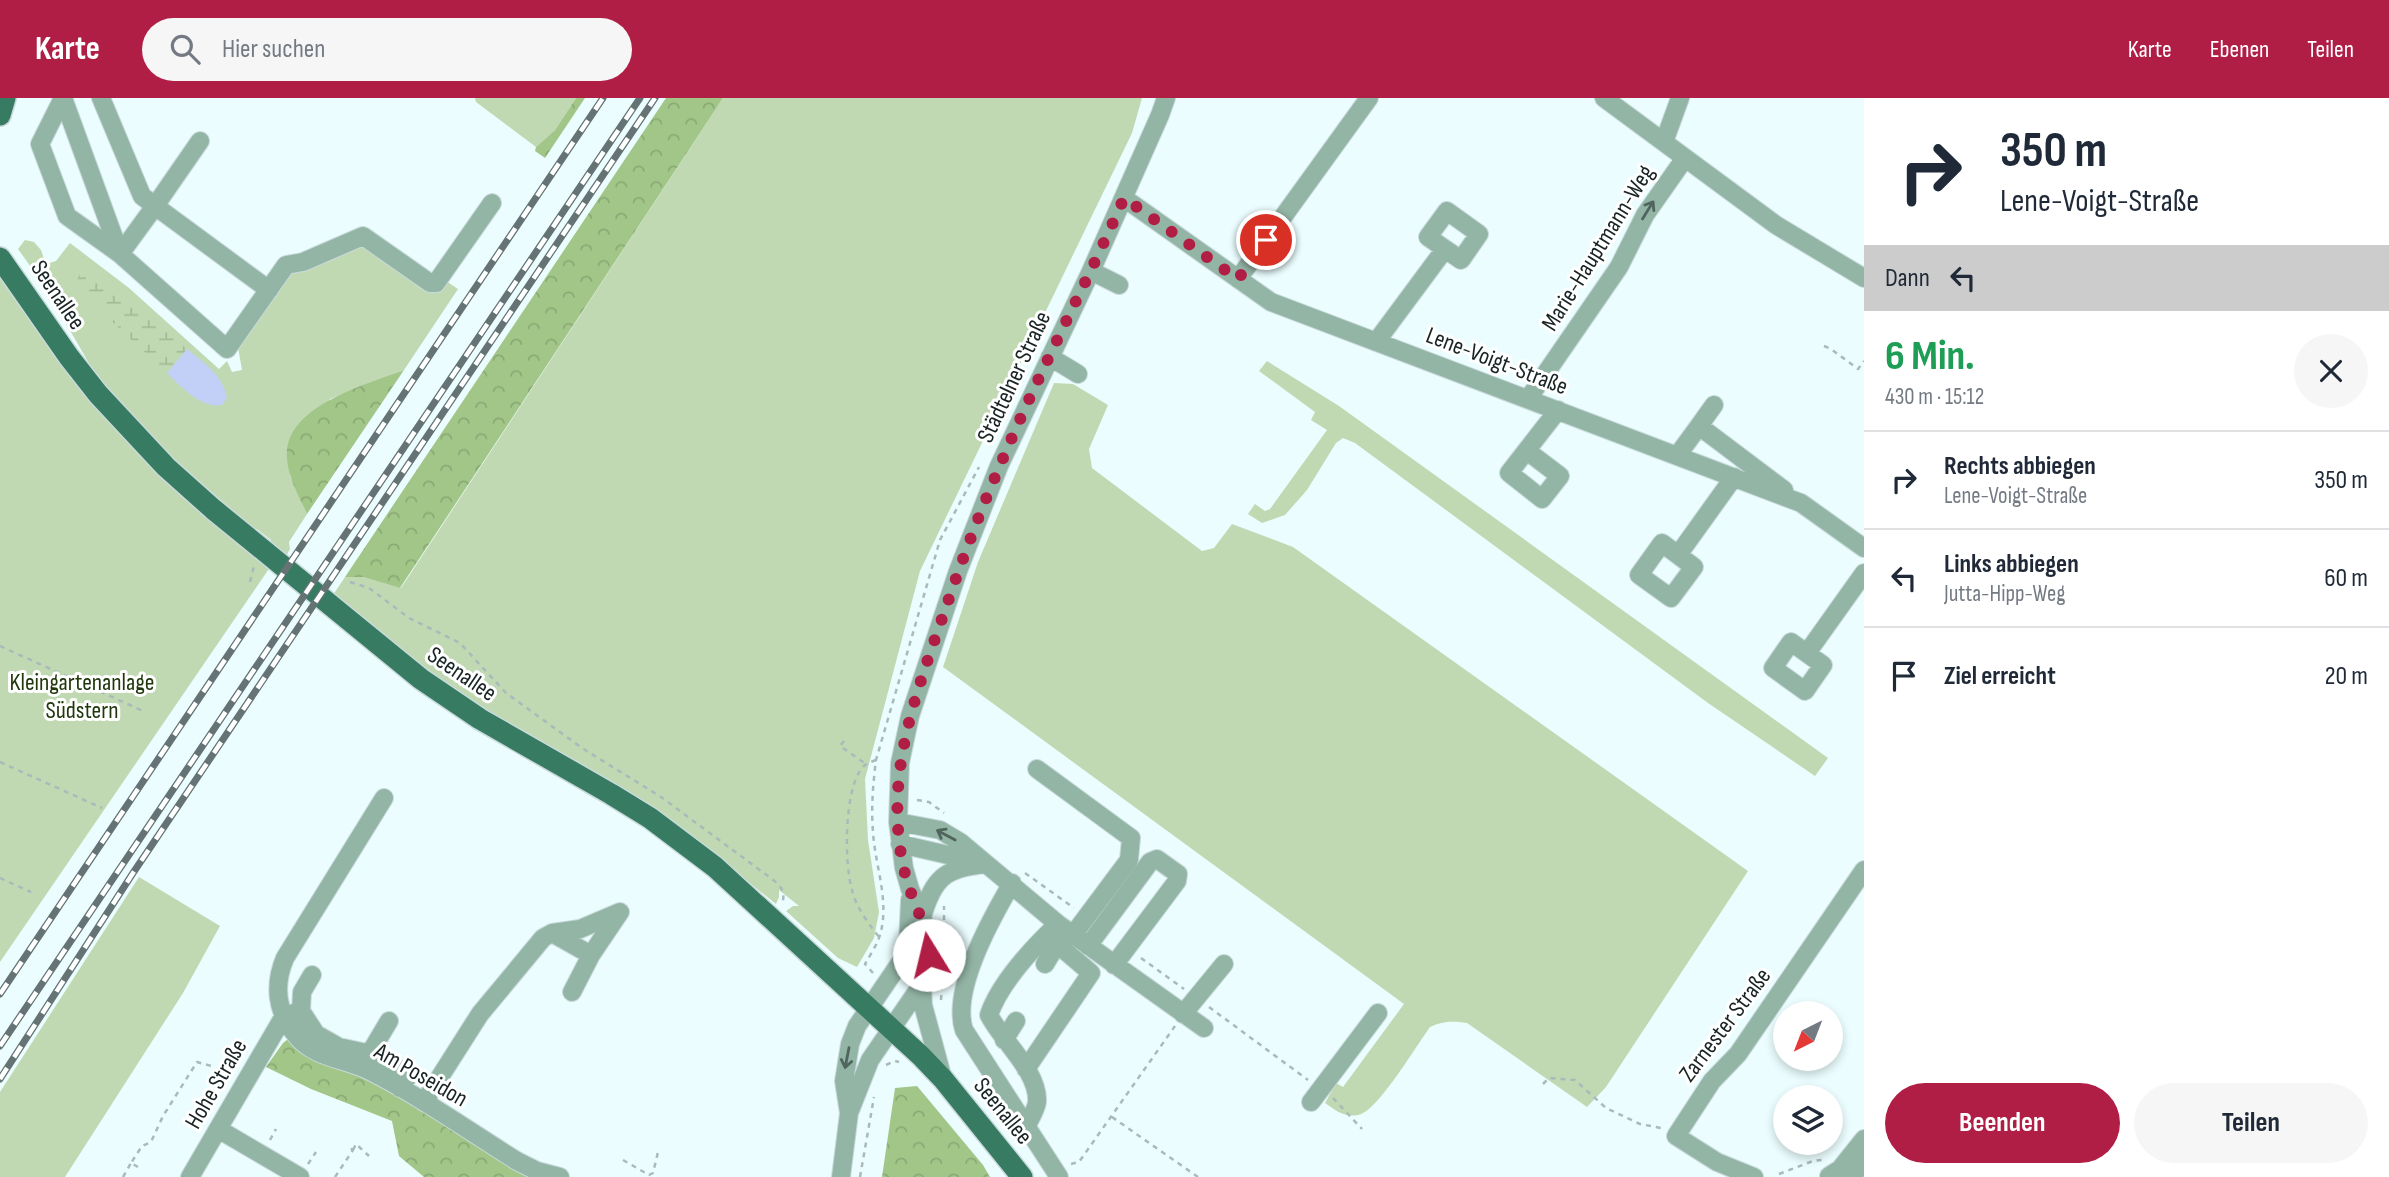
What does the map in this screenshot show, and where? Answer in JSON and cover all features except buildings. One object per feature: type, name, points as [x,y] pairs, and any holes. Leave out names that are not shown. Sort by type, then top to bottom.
[{"type":"main road","points":[[0,115],[2,99]]},
{"type":"main road","name":"Seenallee","points":[[0,258],[98,394],[166,467],[213,509],[421,679],[480,719],[650,818],[715,867],[892,1028],[943,1079],[1022,1177]]},
{"type":"street","points":[[120,254],[63,98],[40,144],[67,216],[120,254],[227,349],[286,265],[303,262],[363,236],[430,282],[436,282],[492,203]]},
{"type":"street","points":[[101,98],[142,196],[269,290]]},
{"type":"street","name":"Städtelner Straße","points":[[849,1113],[844,1081],[846,1060],[857,1026],[896,972],[908,944],[910,889],[898,822],[900,763],[910,716],[958,571],[999,466],[1091,271],[1166,98]]},
{"type":"street","points":[[1238,279],[1369,98]]},
{"type":"street","points":[[1604,98],[1776,225],[1864,278]]},
{"type":"street","points":[[1664,142],[1680,98]]},
{"type":"street","points":[[120,254],[200,141]]},
{"type":"street","name":"Marie-Hauptmann-Weg","points":[[1528,399],[1619,267],[1645,215],[1685,158]]},
{"type":"street","name":"Lene-Voigt-Straße","points":[[1124,198],[1271,302],[1801,503],[1864,548]]},
{"type":"street","points":[[1376,342],[1445,249]]},
{"type":"street","points":[[1091,271],[1119,285]]},
{"type":"street","points":[[1050,357],[1077,374]]},
{"type":"street","points":[[1677,456],[1714,405]]},
{"type":"street","points":[[1527,451],[1558,410]]},
{"type":"street","points":[[1699,426],[1801,503]]},
{"type":"street","points":[[1678,555],[1734,477]]},
{"type":"street","points":[[1807,653],[1864,573]]},
{"type":"street","points":[[1037,769],[1130,838],[1129,860],[1088,919],[1081,941]]},
{"type":"street","name":"Am Poseidon","points":[[384,798],[279,971],[277,987],[293,1013],[295,1034],[318,1054],[367,1070],[424,1102],[517,1161],[537,1171],[560,1177]]},
{"type":"street","points":[[898,822],[940,830],[960,842],[986,864]]},
{"type":"street","points":[[900,844],[986,864],[1018,878],[1058,924],[1204,1028]]},
{"type":"street","points":[[1081,941],[1150,862],[1157,859],[1178,874],[1177,881],[1115,965]]},
{"type":"street","points":[[922,917],[932,890],[940,879],[962,867],[986,864]]},
{"type":"street","name":"Zarnester Straße","points":[[1676,1136],[1712,1081],[1738,1054],[1864,870]]},
{"type":"street","points":[[1018,878],[998,907],[964,985],[960,1017],[964,1030],[1026,1127],[1063,1169]]},
{"type":"street","name":"Städtelner Straße","points":[[841,1177],[849,1113],[870,1060],[922,984],[929,955],[922,917],[910,889]]},
{"type":"street","points":[[424,1102],[480,1014],[543,938],[552,933],[580,929],[620,912],[591,955],[572,992]]},
{"type":"street","points":[[1045,964],[1057,944],[1058,924]]},
{"type":"street","points":[[1026,1127],[1037,1105],[1036,1087],[989,1015],[992,1003],[1033,947],[1058,924]]},
{"type":"street","points":[[552,933],[591,955]]},
{"type":"street","points":[[1026,1069],[1091,973],[1057,944]]},
{"type":"street","points":[[1183,1014],[1224,964]]},
{"type":"street","name":"Hohe Straße","points":[[190,1177],[293,1013],[312,975]]},
{"type":"street","name":"Seenallee","points":[[922,984],[923,1005],[943,1079]]},
{"type":"street","points":[[293,1013],[316,1034],[339,1047],[370,1054],[409,1074],[400,1088]]},
{"type":"street","points":[[1316,1096],[1378,1013]]},
{"type":"street","points":[[370,1054],[389,1021]]},
{"type":"street","points":[[1004,1040],[1016,1021]]},
{"type":"street","points":[[218,1129],[303,1173]]},
{"type":"street","points":[[1676,1136],[1717,1162],[1754,1177]]},
{"type":"street","points":[[1811,1177],[1840,1169],[1864,1139]]},
{"type":"street","points":[[1853,1177],[1864,1157]]},
{"type":"path","points":[[1824,346],[1858,369],[1864,361]]},
{"type":"path","points":[[250,582],[255,562]]},
{"type":"path","points":[[350,582],[369,589],[409,618],[460,643],[506,693],[582,748],[661,797],[782,887],[785,897],[771,919]]},
{"type":"path","points":[[0,646],[143,711]]},
{"type":"path","points":[[844,741],[841,746],[866,764]]},
{"type":"path","points":[[876,760],[866,764],[855,780],[850,803],[848,874],[860,909],[879,938]]},
{"type":"path","points":[[0,762],[102,808]]},
{"type":"path","points":[[915,792],[924,826]]},
{"type":"path","points":[[916,800],[929,802],[950,818]]},
{"type":"path","points":[[871,971],[865,964],[879,938],[883,920],[883,898],[874,843]]},
{"type":"path","points":[[0,878],[31,892]]},
{"type":"path","points":[[1018,878],[1088,919]]},
{"type":"path","points":[[940,879],[945,895],[944,932]]},
{"type":"path","points":[[1127,948],[1195,997],[1316,1096],[1336,1101],[1362,1129]]},
{"type":"path","points":[[928,1022],[939,1014],[943,968]]},
{"type":"path","points":[[1063,1169],[1079,1162],[1183,1014]]},
{"type":"path","points":[[886,1066],[895,1061]]},
{"type":"path","points":[[123,1177],[142,1146],[151,1142],[163,1116],[197,1062],[215,1067]]},
{"type":"path","points":[[1543,1084],[1549,1078],[1575,1080],[1606,1108],[1640,1124],[1658,1127],[1676,1136]]},
{"type":"path","points":[[860,1177],[875,1092]]},
{"type":"path","points":[[1112,1117],[1198,1177]]},
{"type":"path","points":[[266,1146],[276,1129]]},
{"type":"path","points":[[335,1177],[356,1144],[369,1156]]},
{"type":"path","points":[[347,1146],[353,1150]]},
{"type":"path","points":[[303,1173],[316,1152]]},
{"type":"path","points":[[622,1160],[650,1176],[658,1152]]},
{"type":"path","points":[[1779,1174],[1813,1161],[1830,1171]]},
{"type":"path","points":[[131,1163],[138,1167]]},
{"type":"green space","points":[[475,98],[576,98],[555,130],[536,147],[476,102]]},
{"type":"green space","points":[[576,98],[585,98],[545,158],[535,151],[536,147],[555,130]]},
{"type":"green space","points":[[666,98],[723,98],[400,588],[363,577],[345,577]]},
{"type":"green space","points":[[723,98],[1142,98],[1132,133],[920,571],[865,779],[868,840],[879,912],[874,938],[857,967],[838,958],[786,911],[793,906],[799,906],[779,890],[776,904],[701,844],[449,687],[333,595],[345,577],[363,577],[401,588]]},
{"type":"green space","points":[[363,236],[430,282],[440,277],[458,289],[404,370],[330,399],[290,476],[307,514],[289,542],[290,549],[286,556],[271,544],[271,540],[254,529],[159,446],[114,396],[90,365],[43,284],[18,249],[25,240],[34,242],[41,250],[46,264],[56,261],[70,243],[129,288],[219,369],[227,361],[232,372],[242,370],[236,336],[286,265]]},
{"type":"green space","name":"Kleingartenanlage Südstern","points":[[0,258],[69,357],[275,560],[0,962]]},
{"type":"green space","points":[[90,268],[187,349],[167,373],[90,301],[77,280],[82,270]]},
{"type":"green space","points":[[1267,361],[1339,406],[1828,758],[1815,776],[1708,703],[1355,443],[1343,438],[1336,443],[1307,490],[1285,515],[1262,523],[1248,514],[1255,504],[1265,511],[1270,509],[1327,430],[1311,420],[1315,412],[1259,371]]},
{"type":"green space","points":[[404,370],[307,514],[292,480],[287,458],[289,440],[298,424],[330,400]]},
{"type":"green space","points":[[1054,383],[1073,384],[1108,405],[1089,449],[1092,468],[1202,551],[1214,548],[1232,524],[1293,547],[1748,871],[1606,1087],[1587,1107],[1467,1023],[1452,1022],[1430,1027],[1387,1089],[1369,1109],[1351,1116],[1329,1106],[1325,1103],[1336,1083],[1343,1087],[1404,1004],[943,667],[978,562]]},
{"type":"green space","points":[[139,877],[220,926],[183,993],[65,1177],[0,1177],[0,1092]]},
{"type":"green space","points":[[294,1034],[560,1177],[424,1177],[399,1156],[392,1121],[311,1089],[266,1067],[283,1043]]},
{"type":"green space","points":[[917,1086],[990,1177],[882,1177],[895,1088]]},
{"type":"water","points":[[187,349],[212,370],[221,383],[227,398],[222,405],[207,404],[200,400],[167,373]]},
{"type":"railway","points":[[0,994],[603,98]]},
{"type":"railway","points":[[0,1046],[640,98]]},
{"type":"railway","points":[[0,1079],[133,873],[655,98]]},
{"type":"route","points":[[929,955],[922,917],[904,868],[898,822],[900,763],[910,716],[958,571],[999,466],[1124,198],[1238,279],[1266,240]]}]
